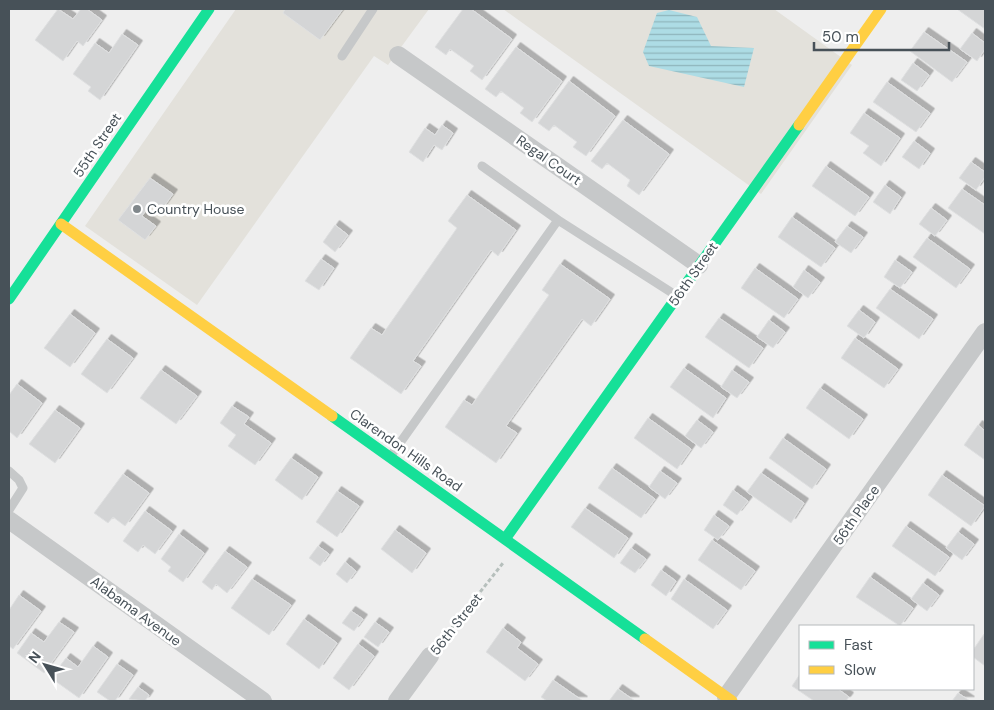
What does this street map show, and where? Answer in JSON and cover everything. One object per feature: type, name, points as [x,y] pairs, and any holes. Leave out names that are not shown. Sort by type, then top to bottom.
[{"type":"street","name":"55th Street","points":[[9,299],[209,9]]},
{"type":"street","name":"56th Street","points":[[505,540],[881,9]]},
{"type":"street","name":"Regal Court","points":[[398,55],[699,265]]},
{"type":"street","name":"Clarendon Hills Road","points":[[62,224],[729,699]]},
{"type":"street","name":"56th Place","points":[[729,699],[985,332]]},
{"type":"street","name":"Alabama Avenue","points":[[9,520],[263,701]]},
{"type":"street","name":"56th Street","points":[[397,701],[430,656]]},
{"type":"lane","points":[[342,56],[373,9]]},
{"type":"lane","points":[[482,166],[558,220],[677,296]]},
{"type":"lane","points":[[390,457],[558,220]]},
{"type":"lane","points":[[9,471],[20,480],[22,488],[9,510]]},
{"type":"path","name":"56th Street","points":[[430,656],[516,547]]},
{"type":"shaded area","points":[[236,9],[429,9],[388,65],[374,56],[197,305],[85,226]]},
{"type":"shaded area","points":[[503,9],[774,9],[852,65],[761,194]]},
{"type":"water","points":[[669,10],[697,17],[711,46],[754,48],[744,87],[649,66],[643,52],[657,13]]},
{"type":"building","points":[[58,9],[73,19],[81,9],[87,9],[102,20],[83,46],[77,41],[63,61],[35,40]]},
{"type":"building","points":[[285,9],[343,9],[320,40],[283,13]]},
{"type":"building","points":[[463,9],[471,9],[512,39],[482,80],[470,71],[474,66],[450,49],[446,55],[435,47]]},
{"type":"building","points":[[957,9],[985,9],[985,29]]},
{"type":"building","points":[[924,32],[967,62],[952,82],[910,51]]},
{"type":"building","points":[[972,33],[985,43],[985,49],[977,61],[960,49]]},
{"type":"building","points":[[122,34],[138,45],[100,100],[88,91],[91,87],[73,74],[95,43],[109,53]]},
{"type":"building","points":[[516,47],[562,81],[532,122],[520,113],[524,108],[501,91],[496,97],[485,89]]},
{"type":"building","points":[[913,63],[929,75],[917,91],[901,80]]},
{"type":"building","points":[[569,81],[615,116],[586,156],[573,147],[577,142],[554,125],[549,131],[538,123]]},
{"type":"building","points":[[887,82],[930,113],[916,132],[873,102]]},
{"type":"building","points":[[864,113],[900,138],[881,166],[863,153],[869,146],[850,133]]},
{"type":"building","points":[[623,120],[669,154],[639,195],[627,186],[630,180],[607,163],[602,169],[591,161]]},
{"type":"building","points":[[442,125],[453,133],[442,150],[434,145],[423,162],[409,152],[425,128],[435,135]]},
{"type":"building","points":[[914,141],[930,153],[919,169],[902,157]]},
{"type":"building","points":[[971,162],[985,172],[985,177],[976,190],[959,178]]},
{"type":"building","points":[[826,166],[869,197],[855,216],[812,186]]},
{"type":"building","name":"Country House","points":[[150,178],[173,194],[160,212],[150,205],[142,216],[156,226],[145,240],[118,220]]},
{"type":"building","points":[[885,185],[901,197],[890,214],[873,202]]},
{"type":"building","points":[[962,189],[985,205],[985,234],[948,208]]},
{"type":"building","points":[[467,195],[516,230],[498,256],[491,250],[413,361],[421,366],[401,394],[350,358],[371,328],[382,335],[457,228],[448,221]]},
{"type":"building","points":[[931,208],[947,220],[935,236],[919,224]]},
{"type":"building","points":[[792,217],[835,248],[821,267],[778,237]]},
{"type":"building","points":[[335,225],[348,235],[335,252],[323,242]]},
{"type":"building","points":[[847,226],[863,237],[851,253],[835,242]]},
{"type":"building","points":[[927,238],[970,269],[956,288],[913,257]]},
{"type":"building","points":[[321,259],[334,268],[319,290],[305,281]]},
{"type":"building","points":[[895,260],[912,272],[900,288],[884,277]]},
{"type":"building","points":[[560,264],[610,299],[591,326],[582,319],[506,426],[517,433],[496,463],[445,427],[464,400],[472,405],[549,295],[542,290]]},
{"type":"building","points":[[755,268],[798,299],[784,318],[741,288]]},
{"type":"building","points":[[804,270],[820,282],[808,298],[793,287]]},
{"type":"building","points":[[890,289],[933,319],[919,339],[876,308]]},
{"type":"building","points":[[859,310],[875,322],[864,338],[847,326]]},
{"type":"building","points":[[70,314],[95,333],[70,367],[44,348]]},
{"type":"building","points":[[719,318],[763,348],[749,368],[705,337]]},
{"type":"building","points":[[769,320],[785,332],[773,348],[757,337]]},
{"type":"building","points":[[855,338],[898,369],[884,388],[841,358]]},
{"type":"building","points":[[107,339],[133,358],[107,393],[81,374]]},
{"type":"building","points":[[684,368],[726,398],[713,418],[670,387]]},
{"type":"building","points":[[161,370],[197,396],[176,424],[140,398]]},
{"type":"building","points":[[732,370],[749,382],[737,398],[721,387]]},
{"type":"building","points":[[17,384],[42,403],[17,438],[9,431],[9,395]]},
{"type":"building","points":[[820,388],[863,419],[849,439],[806,408]]},
{"type":"building","points":[[232,406],[249,417],[244,424],[271,443],[255,465],[228,446],[236,435],[220,423]]},
{"type":"building","points":[[55,410],[80,428],[55,463],[29,444]]},
{"type":"building","points":[[648,418],[691,449],[677,469],[634,438]]},
{"type":"building","points":[[697,420],[713,432],[701,448],[685,436]]},
{"type":"building","points":[[978,425],[985,431],[985,460],[964,445]]},
{"type":"building","points":[[783,438],[826,469],[812,489],[769,458]]},
{"type":"building","points":[[291,458],[318,477],[302,500],[275,480]]},
{"type":"building","points":[[612,468],[655,499],[641,518],[598,488]]},
{"type":"building","points":[[660,471],[677,483],[665,499],[649,487]]},
{"type":"building","points":[[761,473],[804,503],[791,523],[747,492]]},
{"type":"building","points":[[123,474],[149,493],[125,526],[113,517],[108,523],[94,513]]},
{"type":"building","points":[[942,475],[985,506],[971,526],[928,495]]},
{"type":"building","points":[[733,490],[748,501],[737,515],[723,505]]},
{"type":"building","points":[[337,491],[359,506],[337,537],[316,522]]},
{"type":"building","points":[[585,508],[628,538],[614,558],[571,527]]},
{"type":"building","points":[[145,511],[172,531],[155,554],[143,545],[138,552],[123,541]]},
{"type":"building","points":[[714,515],[729,526],[718,540],[704,530]]},
{"type":"building","points":[[906,526],[949,557],[935,576],[892,546]]},
{"type":"building","points":[[395,530],[426,553],[412,573],[381,549]]},
{"type":"building","points":[[958,532],[974,544],[962,560],[946,548]]},
{"type":"building","points":[[179,534],[204,553],[183,582],[168,571],[171,567],[161,559]]},
{"type":"building","points":[[712,540],[755,571],[741,590],[698,560]]},
{"type":"building","points":[[318,546],[329,554],[320,566],[309,558]]},
{"type":"building","points":[[631,548],[646,559],[635,573],[620,563]]},
{"type":"building","points":[[225,551],[247,567],[227,593],[216,584],[212,590],[202,582]]},
{"type":"building","points":[[345,562],[356,571],[347,583],[336,574]]},
{"type":"building","points":[[661,570],[676,581],[666,596],[651,585]]},
{"type":"building","points":[[870,577],[913,608],[901,625],[898,625],[856,597]]},
{"type":"building","points":[[252,579],[291,605],[269,635],[231,608]]},
{"type":"building","points":[[684,579],[727,610],[713,629],[671,599]]},
{"type":"building","points":[[923,583],[939,595],[927,611],[911,599]]},
{"type":"building","points":[[19,595],[41,611],[13,649],[9,646],[9,610]]},
{"type":"building","points":[[351,611],[363,619],[354,631],[342,623]]},
{"type":"building","points":[[304,619],[337,643],[319,669],[286,644]]},
{"type":"building","points":[[59,622],[74,632],[44,673],[17,653],[31,633],[44,642]]},
{"type":"building","points":[[375,622],[389,632],[378,647],[364,637]]},
{"type":"building","points":[[503,628],[521,642],[517,648],[538,664],[525,681],[486,652]]},
{"type":"building","points":[[984,634],[985,666],[974,658],[974,649]]},
{"type":"building","points":[[358,644],[374,656],[349,690],[333,678]]},
{"type":"building","points":[[93,646],[108,657],[79,698],[51,678],[66,658],[78,667]]},
{"type":"building","points":[[117,664],[133,675],[115,701],[110,701],[97,692]]},
{"type":"building","points":[[799,676],[799,690],[839,690],[849,697],[846,701],[814,701],[792,686]]},
{"type":"building","points":[[553,680],[583,701],[547,701],[541,697]]},
{"type":"building","points":[[138,687],[149,695],[145,701],[129,699]]},
{"type":"building","points":[[618,689],[635,701],[609,701]]},
{"type":"building","points":[[958,693],[970,701],[952,701]]},
{"type":"traffic: fast","points":[[9,299],[209,9]]},
{"type":"traffic: fast","points":[[505,539],[799,125]]},
{"type":"traffic: fast","points":[[332,416],[645,639]]},
{"type":"traffic: slow","points":[[799,125],[881,9]]},
{"type":"traffic: slow","points":[[61,224],[332,416]]},
{"type":"traffic: slow","points":[[645,639],[732,701]]},
{"type":"place","name":"Country House","points":[[137,209]]}]
